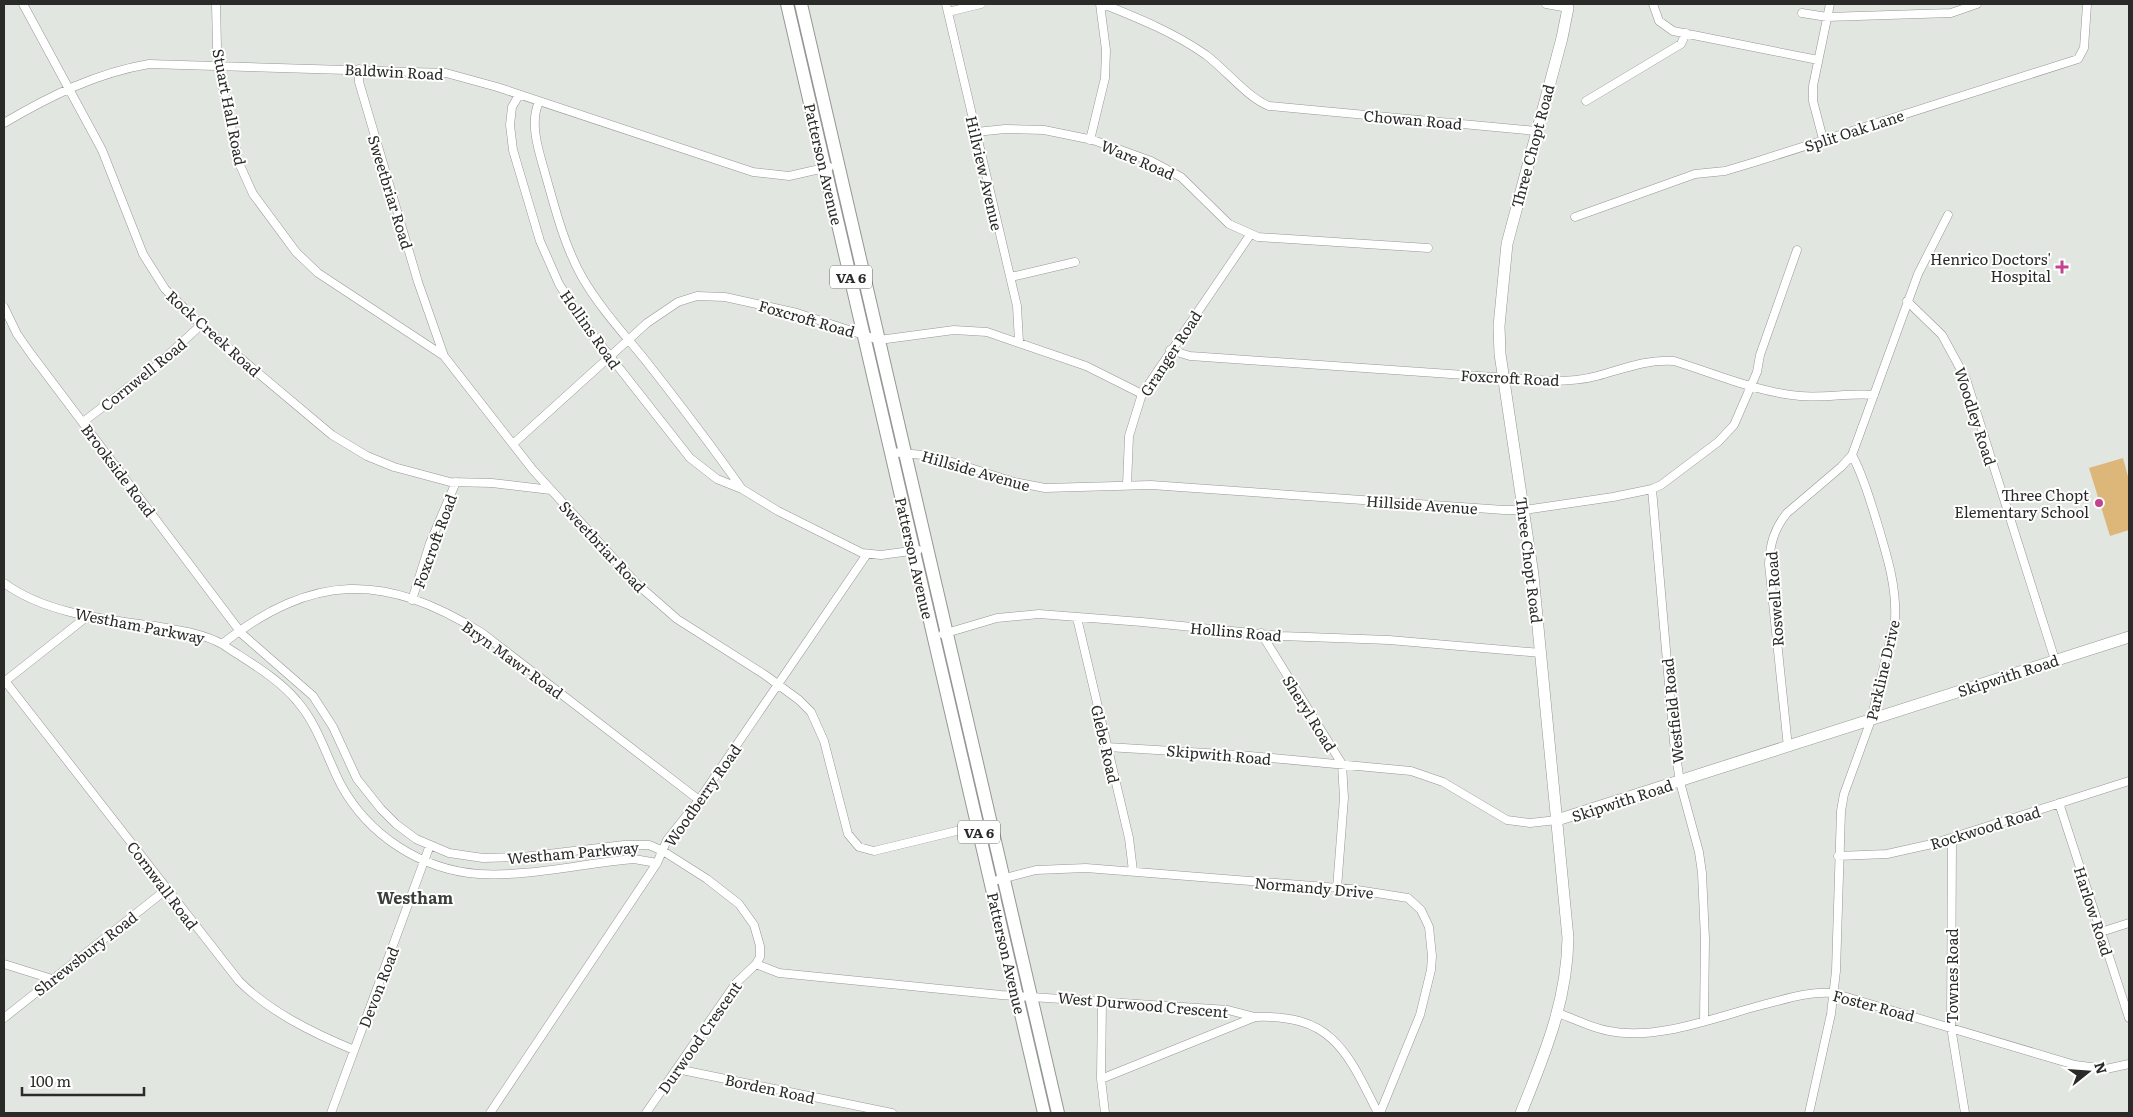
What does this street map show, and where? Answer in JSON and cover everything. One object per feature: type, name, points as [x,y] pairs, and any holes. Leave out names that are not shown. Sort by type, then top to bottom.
[{"type":"main road","name":"Patterson Avenue","points":[[787,4],[1044,1113]]},
{"type":"main road","name":"Patterson Avenue","points":[[801,4],[1058,1113]]},
{"type":"main road","name":"Three Chopt Road","points":[[1521,1113],[1548,1048],[1558,1013],[1565,983],[1568,938],[1541,653],[1524,510],[1504,378],[1499,326],[1503,270],[1513,216],[1562,38],[1569,5]]},
{"type":"main road","name":"Skipwith Road","points":[[1557,820],[2129,637]]},
{"type":"street","name":"Rock Creek Road","points":[[23,4],[102,150],[143,254],[165,290],[201,325],[313,420],[350,448],[394,467],[456,482],[492,483],[551,490]]},
{"type":"street","name":"Stuart Hall Road","points":[[216,4],[220,65],[238,163],[253,194],[296,252],[318,272],[444,356]]},
{"type":"street","points":[[947,8],[981,4]]},
{"type":"street","points":[[1090,140],[1105,78],[1106,50],[1101,4]]},
{"type":"street","name":"Chowan Road","points":[[1101,4],[1154,25],[1205,54],[1263,104],[1291,109],[1536,131]]},
{"type":"street","points":[[1546,4],[1569,5]]},
{"type":"street","points":[[1653,4],[1656,16],[1663,25],[1673,31],[1818,60]]},
{"type":"street","points":[[1823,139],[1813,101],[1813,86],[1830,4]]},
{"type":"street","points":[[1802,13],[1827,17],[1952,14],[1977,4]]},
{"type":"street","name":"Split Oak Lane","points":[[1575,217],[1695,174],[1725,171],[2078,59],[2084,48],[2088,4]]},
{"type":"street","name":"Hillview Avenue","points":[[947,8],[1011,277],[1017,306],[1019,342]]},
{"type":"street","points":[[1586,101],[1681,44],[1686,33]]},
{"type":"street","name":"Baldwin Road","points":[[4,123],[69,88],[120,69],[149,64],[446,73],[753,172],[789,176],[839,165]]},
{"type":"street","name":"Sweetbriar Road","points":[[359,69],[359,82],[388,185],[430,320],[444,356],[551,490],[602,548],[657,603],[677,619],[778,684],[805,706],[818,724],[848,834],[859,847],[874,850],[990,823]]},
{"type":"street","name":"Hollins Road","points":[[519,95],[512,106],[510,125],[517,163],[540,241],[559,284],[573,307],[644,402],[699,467],[717,479],[742,489],[778,511],[867,554],[881,556],[927,548]]},
{"type":"street","name":"Hollins Road","points":[[539,102],[536,112],[537,140],[567,244],[582,278],[626,340],[645,360],[742,489]]},
{"type":"street","name":"Ware Road","points":[[976,132],[1026,128],[1044,130],[1090,140],[1167,168],[1190,184],[1228,224],[1250,235],[1268,239],[1428,248]]},
{"type":"street","points":[[1852,454],[1907,301],[1936,236],[1948,215]]},
{"type":"street","name":"Granger Road","points":[[1127,485],[1129,436],[1142,394],[1170,350],[1250,235]]},
{"type":"street","name":"Hillside Avenue","points":[[891,452],[933,456],[1036,487],[1065,489],[1127,485],[1524,510],[1652,489],[1697,459],[1724,437],[1734,425],[1751,387],[1797,250]]},
{"type":"street","points":[[1011,277],[1075,262]]},
{"type":"street","name":"Foxcroft Road","points":[[514,444],[626,340],[661,312],[678,302],[697,296],[725,297],[788,311],[879,340],[954,330],[987,332],[1086,366],[1142,394]]},
{"type":"street","name":"Woodley Road","points":[[1907,301],[1942,335],[1966,379],[2055,660]]},
{"type":"street","name":"Brookside Road","points":[[4,307],[17,334],[31,354],[240,630]]},
{"type":"street","name":"Cornwell Road","points":[[83,422],[155,367],[201,325]]},
{"type":"street","name":"Foxcroft Road","points":[[1170,350],[1190,356],[1504,378],[1575,380],[1640,363],[1664,360],[1751,387],[1799,396],[1874,395]]},
{"type":"street","name":"Parkline Drive","points":[[1809,1113],[1816,1088],[1836,971],[1839,826],[1844,794],[1871,720],[1894,620],[1895,590],[1889,561],[1866,486],[1852,454]]},
{"type":"street","name":"Roswell Road","points":[[1788,747],[1770,564],[1772,538],[1787,513],[1841,467],[1852,454]]},
{"type":"street","name":"Foxcroft Road","points":[[412,600],[430,543],[456,482]]},
{"type":"street","name":"Westfield Road","points":[[1652,489],[1668,685],[1680,782],[1695,836],[1702,873],[1705,938],[1704,1020]]},
{"type":"street","name":"Woodberry Road","points":[[490,1113],[657,863],[667,840],[699,800],[867,554]]},
{"type":"street","name":"Westham Parkway","points":[[4,584],[50,606],[89,615],[173,629],[213,639],[222,644],[278,683],[298,702],[308,716],[342,787],[354,805],[399,848],[424,860],[459,872],[492,874],[634,859],[657,863]]},
{"type":"street","name":"Bryn Mawr Road","points":[[222,644],[240,630],[290,601],[332,589],[368,590],[412,600],[448,614],[482,633],[699,800]]},
{"type":"street","name":"Hollins Road","points":[[934,636],[997,618],[1022,614],[1261,633],[1389,640],[1541,653]]},
{"type":"street","points":[[4,682],[89,615]]},
{"type":"street","name":"Glebe Road","points":[[1077,618],[1129,838],[1133,871]]},
{"type":"street","name":"Westham Parkway","points":[[240,630],[314,696],[333,727],[357,779],[380,810],[416,839],[449,853],[493,858],[624,845],[649,845],[663,850],[707,878],[739,904],[754,925],[758,937],[760,957],[756,964]]},
{"type":"street","name":"Sheryl Road","points":[[1261,633],[1342,764],[1344,798],[1337,888]]},
{"type":"street","name":"Cornwall Road","points":[[4,682],[221,960],[249,991],[283,1014],[354,1050]]},
{"type":"street","name":"Skipwith Road","points":[[1107,747],[1412,771],[1428,776],[1457,790],[1507,820],[1530,823],[1557,820]]},
{"type":"street","name":"Rockwood Road","points":[[1838,856],[1887,854],[1952,838],[2129,781]]},
{"type":"street","name":"Harlow Road","points":[[2059,804],[2129,1018]]},
{"type":"street","name":"Townes Road","points":[[1952,838],[1951,1027],[1965,1113]]},
{"type":"street","name":"Devon Road","points":[[331,1113],[430,845]]},
{"type":"street","name":"Normandy Drive","points":[[990,882],[1003,877],[1057,867],[1133,871],[1337,888],[1408,898],[1421,910],[1429,926],[1432,956],[1427,992],[1420,1015],[1379,1113]]},
{"type":"street","name":"Shrewsbury Road","points":[[4,1018],[167,890]]},
{"type":"street","points":[[2100,932],[2129,923]]},
{"type":"street","points":[[4,964],[52,979]]},
{"type":"street","points":[[756,964],[779,973],[1030,995]]},
{"type":"street","name":"Durwood Crescent","points":[[646,1113],[736,983],[756,964]]},
{"type":"street","name":"Foster Road","points":[[1558,1013],[1598,1028],[1620,1033],[1664,1030],[1789,998],[1819,992],[1833,993],[2088,1068],[2106,1069],[2129,1064]]},
{"type":"street","name":"West Durwood Crescent","points":[[1030,995],[1228,1010],[1255,1017],[1293,1019],[1312,1026],[1332,1038],[1344,1051],[1379,1113]]},
{"type":"street","points":[[1102,1001],[1101,1079],[1104,1113]]},
{"type":"street","name":"West Durwood Crescent","points":[[1101,1079],[1255,1017]]},
{"type":"street","name":"Borden Road","points":[[678,1069],[892,1113]]},
{"type":"shaded area","points":[[2123,458],[2129,480],[2129,530],[2110,536],[2089,468]]},
{"type":"place","name":"Henrico Doctors' Hospital","points":[[2062,267]]},
{"type":"place","name":"Three Chopt Elementary School","points":[[2099,503]]},
{"type":"district","name":"Westham","points":[[415,897]]}]
